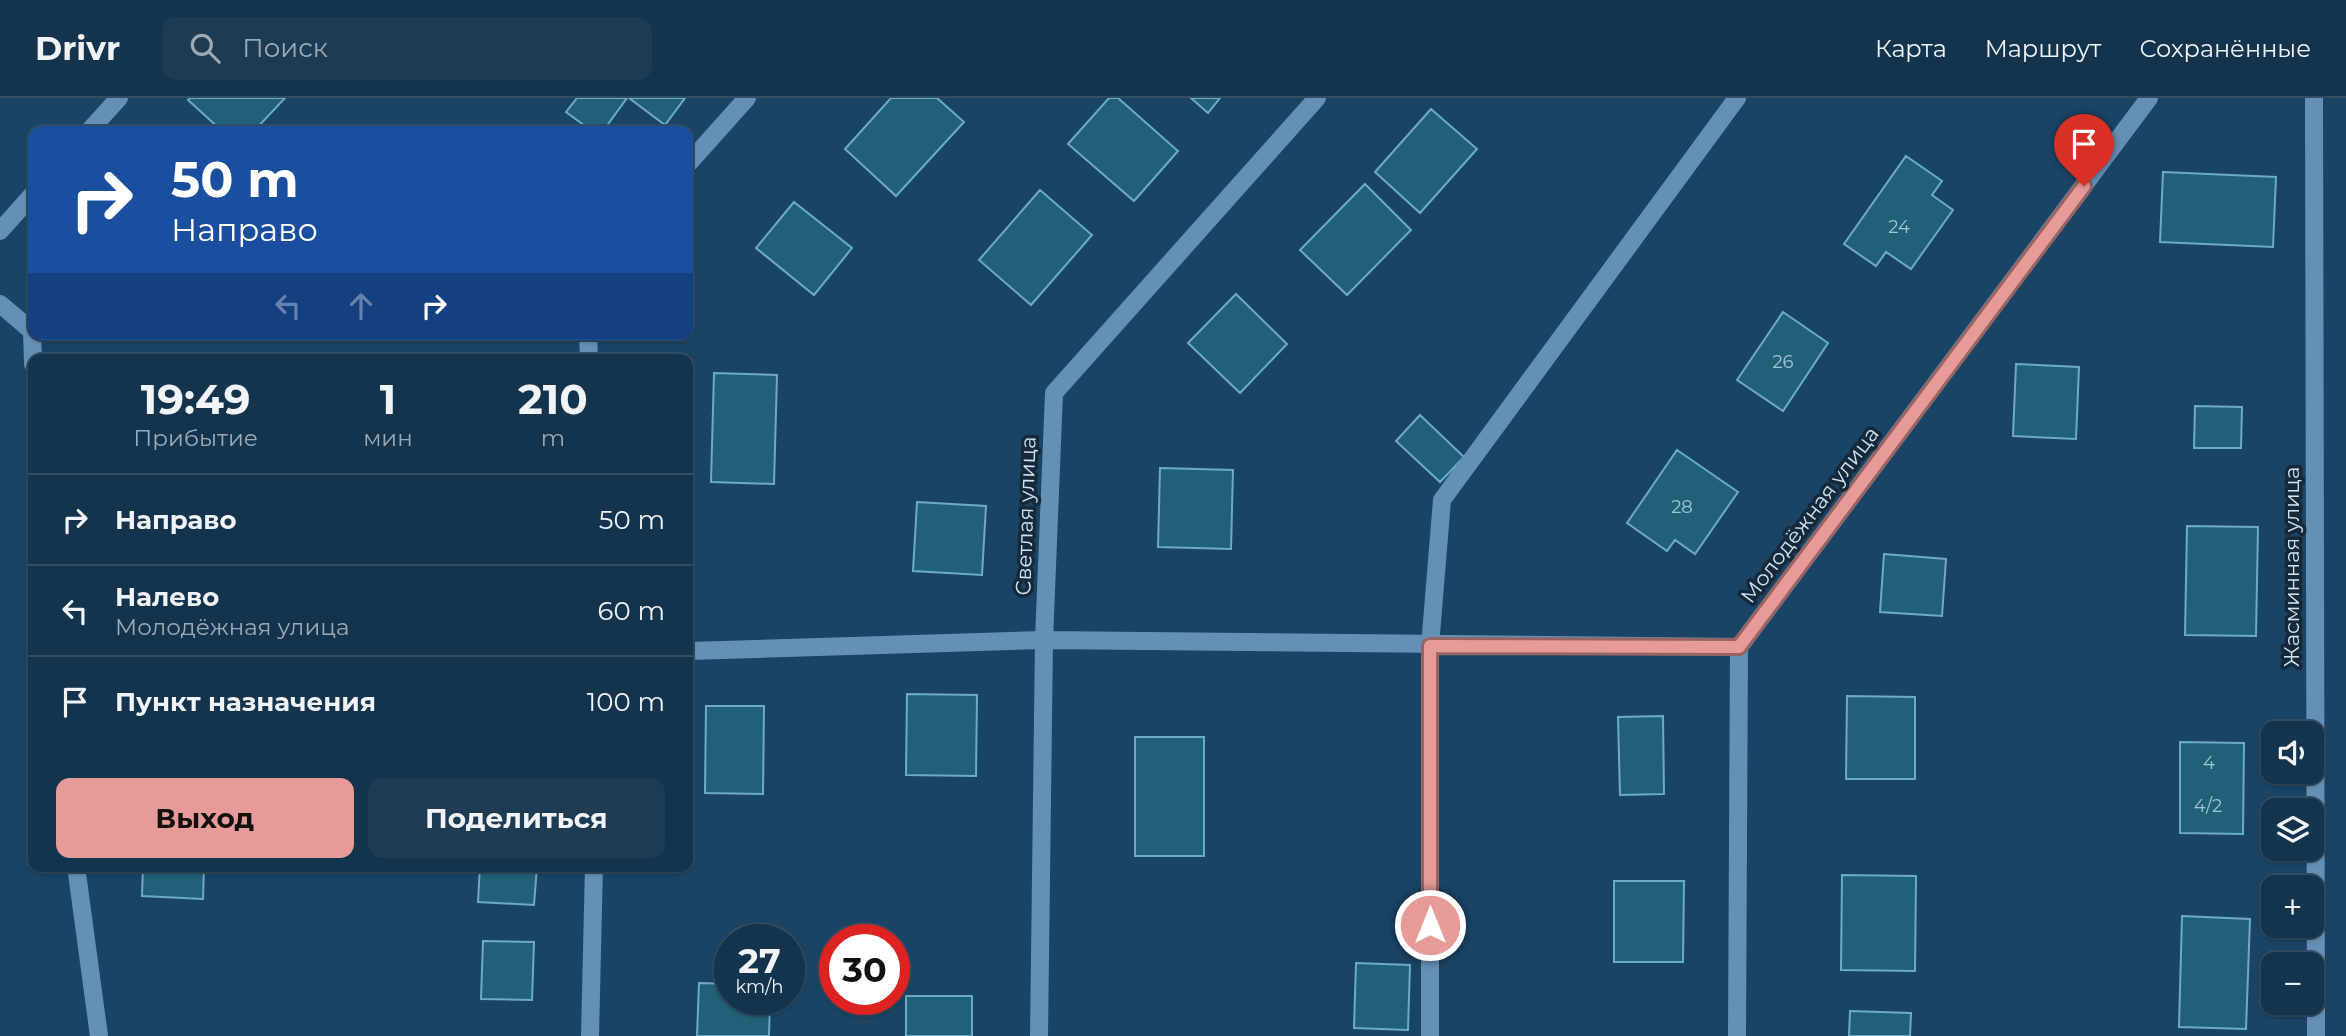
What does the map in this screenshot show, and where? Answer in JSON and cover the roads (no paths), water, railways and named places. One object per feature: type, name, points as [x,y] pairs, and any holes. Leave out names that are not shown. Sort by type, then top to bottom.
[{"type":"street","points":[[94,126],[119,98]]},
{"type":"street","points":[[693,158],[747,98]]},
{"type":"street","name":"Светлая улица","points":[[1039,1036],[1044,640],[1054,393],[1317,98]]},
{"type":"street","points":[[1430,1036],[1430,646],[1442,500],[1737,98]]},
{"type":"street","name":"Молодёжная улица","points":[[1739,647],[2149,98]]},
{"type":"street","name":"Жасминная улица","points":[[2314,98],[2316,1036]]},
{"type":"street","points":[[0,231],[28,200]]},
{"type":"street","points":[[0,304],[28,328]]},
{"type":"street","points":[[693,651],[1044,640],[1430,646],[1739,647],[1737,1036]]},
{"type":"street","points":[[77,872],[99,1036]]},
{"type":"street","points":[[590,1036],[594,872]]}]
